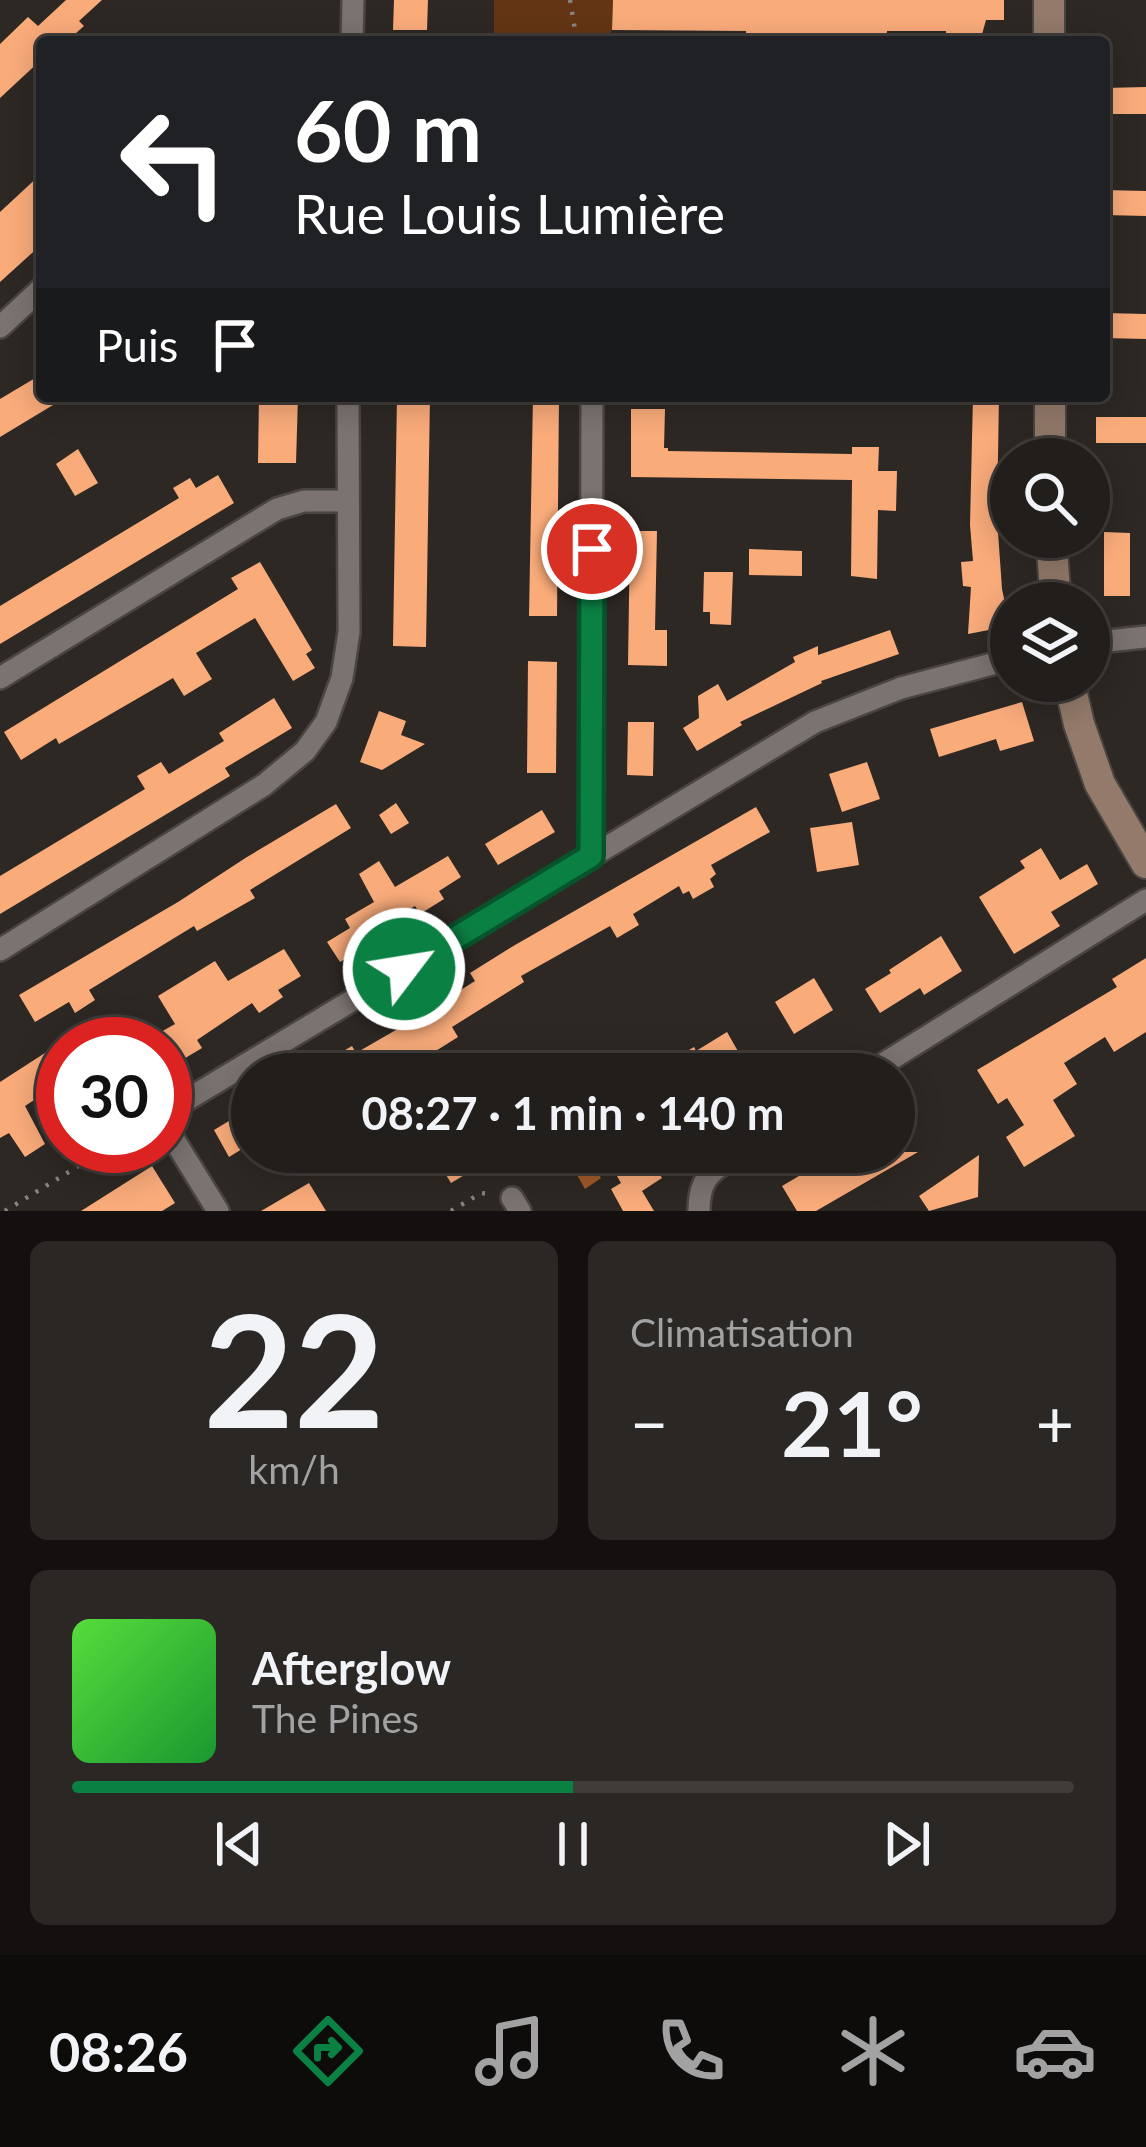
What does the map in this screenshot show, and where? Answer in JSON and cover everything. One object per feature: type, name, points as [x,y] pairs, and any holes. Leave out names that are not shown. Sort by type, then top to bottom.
[{"type":"street","points":[[352,36],[353,0]]},
{"type":"street","points":[[1048,0],[1049,36]]},
{"type":"street","points":[[0,327],[36,294]]},
{"type":"street","points":[[0,950],[264,785],[305,751],[326,722],[342,678],[349,632],[348,402]]},
{"type":"street","points":[[591,856],[592,402]]},
{"type":"street","points":[[1050,402],[1050,438]]},
{"type":"street","points":[[0,678],[277,509],[304,501],[347,501]]},
{"type":"street","points":[[1110,641],[1146,637]]},
{"type":"street","points":[[192,1097],[815,722],[901,688],[990,665]]},
{"type":"street","points":[[1074,702],[1100,784],[1146,863]]},
{"type":"street","points":[[900,1053],[1146,900]]},
{"type":"street","points":[[192,1169],[218,1211]]},
{"type":"street","points":[[699,1211],[702,1183],[710,1173]]},
{"type":"path","points":[[570,0],[577,36]]},
{"type":"path","points":[[5,1211],[67,1173]]},
{"type":"path","points":[[452,1211],[481,1193],[516,1204]]},
{"type":"shaded area","points":[[494,0],[613,0],[609,36],[494,36]]},
{"type":"shaded area","points":[[576,1173],[598,1173],[601,1178],[585,1189]]},
{"type":"building","points":[[66,0],[102,0],[79,21],[84,26],[73,36],[36,36],[36,65],[0,98],[0,44],[28,17],[38,26]]},
{"type":"building","points":[[394,0],[428,0],[427,30],[393,30]]},
{"type":"building","points":[[613,0],[1004,0],[1004,20],[986,20],[982,36],[946,36],[946,31],[746,36],[746,31],[612,30]]},
{"type":"building","points":[[1146,87],[1146,114],[1110,114],[1110,88]]},
{"type":"building","points":[[36,179],[36,249],[0,282],[0,212]]},
{"type":"building","points":[[1110,190],[1146,191],[1146,216],[1110,215]]},
{"type":"building","points":[[1110,313],[1146,314],[1146,339],[1110,338]]},
{"type":"building","points":[[36,378],[36,402],[58,402],[0,437],[0,399]]},
{"type":"building","points":[[259,402],[298,402],[296,463],[258,463]]},
{"type":"building","points":[[397,402],[430,402],[426,647],[393,646]]},
{"type":"building","points":[[533,402],[559,402],[557,616],[529,616]]},
{"type":"building","points":[[973,402],[999,402],[998,438],[990,438],[990,558],[1000,558],[1002,582],[990,582],[990,630],[968,634],[971,587],[963,586],[961,562],[973,561]]},
{"type":"building","points":[[631,409],[665,409],[664,448],[668,451],[852,454],[852,447],[879,447],[878,471],[897,471],[896,511],[878,510],[877,579],[851,576],[852,480],[631,477]]},
{"type":"building","points":[[1096,417],[1146,417],[1146,443],[1096,438]]},
{"type":"building","points":[[78,449],[98,483],[75,496],[56,464]]},
{"type":"building","points":[[218,475],[234,503],[0,644],[0,606],[179,498],[173,488],[190,478],[196,488]]},
{"type":"building","points":[[630,531],[657,531],[655,630],[667,630],[667,666],[628,665]]},
{"type":"building","points":[[1110,532],[1130,533],[1130,596],[1110,596],[1110,582],[1104,582]]},
{"type":"building","points":[[749,549],[802,551],[802,576],[749,575]]},
{"type":"building","points":[[260,562],[312,650],[306,654],[315,668],[293,681],[255,618],[196,653],[212,679],[184,696],[173,678],[59,744],[56,738],[21,760],[4,732],[238,589],[231,578]]},
{"type":"building","points":[[704,572],[733,572],[731,625],[710,624],[710,612],[703,612]]},
{"type":"building","points":[[890,630],[899,654],[821,681],[740,722],[742,725],[697,751],[683,728],[699,718],[698,696],[718,684],[727,701],[818,646],[818,655]]},
{"type":"building","points":[[528,661],[557,662],[556,773],[527,773]]},
{"type":"building","points":[[274,698],[292,728],[225,768],[230,776],[0,914],[0,876],[145,789],[137,776],[161,762],[169,774],[224,741],[219,733]]},
{"type":"building","points":[[1022,702],[1034,741],[1000,751],[996,739],[939,757],[930,729]]},
{"type":"building","points":[[379,711],[406,721],[401,735],[425,744],[382,770],[360,762]]},
{"type":"building","points":[[628,722],[654,722],[653,776],[627,775]]},
{"type":"building","points":[[867,762],[880,799],[842,812],[829,774]]},
{"type":"building","points":[[396,803],[409,823],[391,834],[379,815]]},
{"type":"building","points":[[336,804],[351,828],[250,890],[255,898],[197,931],[194,926],[89,990],[95,1000],[75,1013],[69,1002],[36,1017],[35,1022],[19,995]]},
{"type":"building","points":[[756,807],[770,832],[711,865],[716,874],[710,879],[714,887],[693,899],[679,886],[633,914],[639,925],[617,938],[610,926],[521,976],[524,982],[452,1027],[458,1037],[433,1053],[356,1053],[401,1027],[396,1019],[433,996],[438,1004],[475,981],[470,973]]},
{"type":"building","points":[[542,810],[555,832],[498,865],[485,844]]},
{"type":"building","points":[[852,822],[859,865],[817,872],[810,828]]},
{"type":"building","points":[[1041,848],[1060,880],[1087,864],[1098,884],[1051,912],[1060,926],[1014,954],[979,897],[1025,868],[1020,861]]},
{"type":"building","points":[[448,856],[461,877],[439,891],[444,899],[420,914],[415,906],[359,940],[364,948],[340,962],[327,942],[350,928],[345,919],[374,902],[359,874],[379,861],[395,887]]},
{"type":"building","points":[[941,936],[962,971],[924,995],[920,988],[880,1013],[865,989]]},
{"type":"building","points":[[284,949],[301,976],[278,990],[283,997],[259,1013],[252,1003],[197,1040],[202,1048],[192,1054],[192,1017],[171,1017],[158,996],[215,961],[228,981]]},
{"type":"building","points":[[1146,958],[1146,1032],[1114,1052],[1105,1037],[1064,1063],[1077,1084],[1053,1100],[1075,1136],[1024,1167],[1006,1137],[1024,1125],[1007,1098],[998,1104],[977,1070],[1117,987],[1112,979]]},
{"type":"building","points":[[814,978],[833,1010],[794,1034],[775,1002]]},
{"type":"building","points":[[727,1032],[739,1053],[684,1053],[694,1047],[696,1051]]},
{"type":"building","points":[[36,1059],[36,1099],[25,1106],[36,1127],[36,1150],[25,1157],[9,1133],[0,1138],[0,1082]]},
{"type":"building","points":[[231,1120],[229,1157],[214,1130]]},
{"type":"building","points":[[979,1155],[978,1197],[929,1211],[919,1196]]},
{"type":"building","points":[[141,1173],[156,1173],[175,1203],[162,1211],[81,1211]]},
{"type":"building","points":[[445,1173],[468,1173],[451,1183]]},
{"type":"building","points":[[615,1173],[659,1173],[662,1178],[642,1191],[654,1211],[623,1211],[611,1189],[621,1183]]},
{"type":"building","points":[[804,1173],[882,1173],[816,1211],[797,1211],[782,1186]]},
{"type":"building","points":[[309,1183],[326,1211],[261,1211]]},
{"type":"route","points":[[404,969],[591,856],[592,549]]}]
